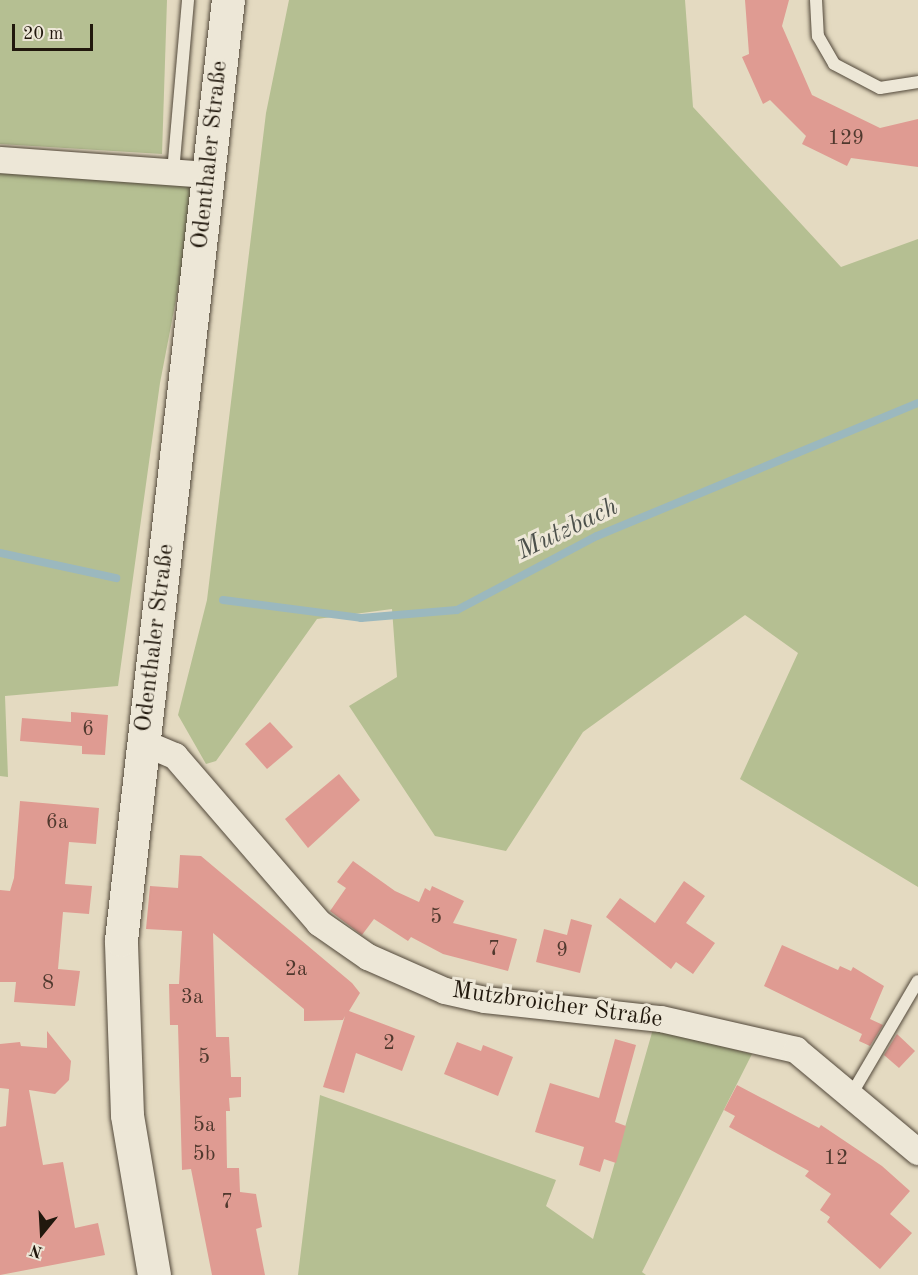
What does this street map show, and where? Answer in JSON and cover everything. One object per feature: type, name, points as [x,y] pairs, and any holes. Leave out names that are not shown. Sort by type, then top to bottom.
[{"type":"main road","name":"Odenthaler Straße","points":[[154,1275],[127,1115],[121,940],[228,0]]},
{"type":"street","points":[[0,160],[209,175]]},
{"type":"street","name":"Mutzbroicher Straße","points":[[144,743],[175,756],[319,923],[368,957],[445,991],[485,1000],[661,1019],[796,1050],[918,1152]]},
{"type":"lane","points":[[172,172],[188,0]]},
{"type":"lane","points":[[816,0],[818,36],[834,64],[880,88],[918,82]]},
{"type":"lane","points":[[851,1095],[918,981]]},
{"type":"green space","points":[[0,0],[167,0],[162,154],[0,144]]},
{"type":"green space","points":[[289,0],[685,0],[693,107],[841,267],[918,239],[918,887],[740,779],[798,653],[745,615],[583,732],[506,851],[435,836],[349,706],[397,677],[392,609],[317,619],[216,761],[206,764],[178,715],[207,600],[266,113]]},
{"type":"green space","points":[[0,164],[199,180],[160,383],[118,686],[5,696],[8,777],[0,776]]},
{"type":"green space","points":[[653,1029],[752,1054],[642,1272],[646,1275],[298,1275],[320,1095],[556,1180],[546,1206],[593,1239]]},
{"type":"building","points":[[745,0],[789,0],[782,26],[812,95],[880,128],[918,119],[918,167],[851,158],[847,166],[802,144],[806,136],[770,100],[763,104],[742,57],[749,54]]},
{"type":"building","points":[[71,712],[108,715],[105,755],[82,754],[82,746],[20,741],[22,718],[71,722]]},
{"type":"building","points":[[270,722],[293,747],[267,769],[245,744]]},
{"type":"building","points":[[339,774],[360,800],[308,848],[285,819]]},
{"type":"building","points":[[20,801],[99,808],[96,844],[69,842],[65,884],[92,886],[89,914],[63,912],[58,969],[80,971],[75,1006],[14,1002],[16,982],[0,982],[0,890],[10,891],[14,878]]},
{"type":"building","points":[[180,855],[201,856],[352,983],[360,993],[349,1011],[415,1036],[402,1071],[356,1053],[344,1093],[323,1087],[345,1016],[343,1020],[304,1021],[304,1009],[213,933],[216,1037],[229,1037],[231,1077],[241,1077],[241,1097],[229,1098],[230,1111],[226,1111],[227,1168],[239,1168],[240,1192],[256,1194],[262,1227],[256,1229],[265,1275],[212,1275],[191,1169],[182,1170],[178,1025],[170,1025],[169,984],[179,984],[182,931],[146,929],[150,886],[178,888]]},
{"type":"building","points":[[353,861],[395,891],[419,902],[425,888],[430,891],[432,886],[464,901],[453,923],[517,939],[508,971],[443,954],[411,937],[408,941],[374,919],[362,935],[359,933],[330,911],[346,888],[337,882]]},
{"type":"building","points":[[684,881],[705,896],[686,923],[715,943],[693,974],[676,962],[671,969],[606,917],[620,898],[655,923]]},
{"type":"building","points":[[571,919],[592,925],[580,973],[536,962],[544,929],[567,935]]},
{"type":"building","points":[[782,945],[838,970],[840,966],[851,971],[853,967],[884,986],[870,1019],[883,1025],[870,1046],[859,1041],[862,1034],[764,986]]},
{"type":"building","points":[[47,1031],[71,1061],[69,1080],[55,1094],[29,1090],[43,1165],[63,1162],[75,1228],[98,1223],[105,1255],[0,1275],[0,1127],[6,1126],[9,1089],[0,1088],[0,1044],[20,1042],[21,1046],[47,1048]]},
{"type":"building","points":[[897,1034],[915,1051],[899,1068],[884,1055]]},
{"type":"building","points":[[615,1039],[636,1045],[615,1122],[626,1126],[616,1163],[604,1159],[600,1172],[579,1165],[584,1147],[535,1132],[550,1083],[599,1098]]},
{"type":"building","points":[[457,1042],[481,1051],[483,1045],[513,1057],[498,1096],[444,1074]]},
{"type":"building","points":[[737,1085],[819,1128],[821,1125],[882,1166],[910,1191],[890,1214],[912,1233],[880,1269],[827,1222],[830,1217],[820,1210],[831,1194],[805,1176],[809,1171],[729,1127],[735,1116],[724,1110]]},
{"type":"waterway","name":"Mutzbach","points":[[223,600],[361,618],[457,610],[597,536],[918,403]]},
{"type":"waterway","name":"Mutzbach","points":[[0,553],[116,578]]}]
